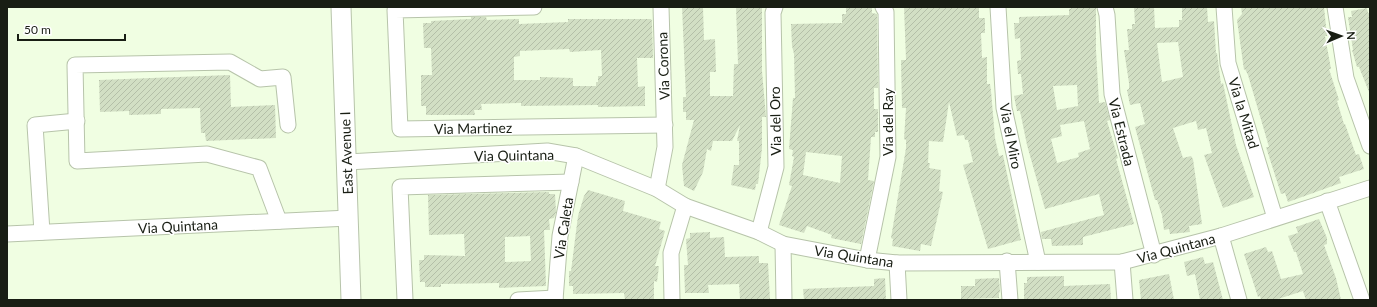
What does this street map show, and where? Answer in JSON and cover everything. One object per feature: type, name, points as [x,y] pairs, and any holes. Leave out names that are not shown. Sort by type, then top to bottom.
[{"type":"main road","name":"East Avenue I","points":[[341,7],[351,300]]},
{"type":"street","name":"Via Martinez","points":[[534,7],[395,10],[400,129],[665,124]]},
{"type":"street","name":"Via Corona","points":[[657,189],[665,147],[661,7]]},
{"type":"street","name":"Via del Oro","points":[[759,232],[776,167],[773,13],[775,7]]},
{"type":"street","name":"Via del Ray","points":[[867,260],[888,157],[886,12],[884,7]]},
{"type":"street","name":"Via el Miro","points":[[998,7],[1004,108],[1038,262]]},
{"type":"street","name":"Via Estrada","points":[[1105,7],[1107,15],[1112,94],[1154,256]]},
{"type":"street","name":"Via la Mitad","points":[[1224,7],[1228,63],[1275,218]]},
{"type":"street","points":[[1335,7],[1346,78],[1370,146]]},
{"type":"street","points":[[279,221],[259,168],[207,154],[77,161],[75,65],[230,62],[260,79],[283,76],[288,125]]},
{"type":"street","points":[[42,232],[35,125],[77,121]]},
{"type":"street","name":"Via Quintana","points":[[347,162],[547,152],[576,156],[657,189],[685,206],[759,232],[783,244],[867,260],[897,263],[1007,261],[1122,262],[1154,256],[1370,188]]},
{"type":"street","name":"Via Caleta","points":[[555,299],[560,236],[576,156]]},
{"type":"street","name":"Via Quintana","points":[[405,300],[400,187],[570,182]]},
{"type":"street","points":[[1328,201],[1362,300]]},
{"type":"street","points":[[672,300],[671,253],[685,206]]},
{"type":"street","name":"Via Quintana","points":[[7,234],[348,218]]},
{"type":"street","points":[[1221,236],[1239,300]]},
{"type":"street","points":[[783,244],[784,300]]},
{"type":"street","points":[[1007,261],[1010,300]]},
{"type":"street","points":[[1122,262],[1125,300]]},
{"type":"street","points":[[897,263],[899,300]]},
{"type":"street","points":[[518,300],[555,299]]},
{"type":"building","points":[[682,7],[703,7],[704,40],[715,39],[716,72],[710,72],[710,96],[733,96],[734,64],[738,64],[736,7],[762,7],[762,71],[766,117],[762,117],[762,148],[758,184],[756,184],[755,190],[731,185],[734,165],[739,165],[739,141],[737,141],[740,125],[732,141],[713,141],[711,151],[707,149],[703,172],[694,191],[684,186],[682,165],[694,120],[686,120],[686,112],[683,112],[683,97],[686,97]]},
{"type":"building","points":[[846,7],[872,7],[872,13],[877,14],[878,88],[874,88],[874,109],[878,109],[878,132],[875,132],[875,137],[871,137],[868,180],[874,181],[861,244],[831,238],[832,235],[807,226],[804,233],[779,225],[792,186],[789,185],[794,157],[792,156],[793,150],[789,149],[793,98],[795,98],[794,54],[791,24],[842,23],[842,14],[846,14]],"holes":[[[806,152],[842,156],[840,183],[803,175]]]},
{"type":"building","points":[[904,7],[979,7],[979,18],[985,18],[985,33],[981,33],[982,58],[987,57],[987,84],[990,84],[995,138],[999,156],[1003,155],[1021,240],[988,249],[963,165],[973,162],[968,140],[965,140],[964,135],[957,136],[949,102],[943,142],[929,141],[929,168],[941,170],[939,191],[943,192],[931,246],[921,244],[920,251],[892,246],[893,239],[891,238],[906,148],[906,140],[904,139],[906,108],[902,108],[901,60],[906,60]]},
{"type":"building","points":[[1075,7],[1096,8],[1096,50],[1099,103],[1105,102],[1110,120],[1107,121],[1118,158],[1116,159],[1134,224],[1083,237],[1083,245],[1052,246],[1051,239],[1042,239],[1041,232],[1104,215],[1099,194],[1045,209],[1027,145],[1020,111],[1017,111],[1014,96],[1023,94],[1021,74],[1018,74],[1017,61],[1021,60],[1020,38],[1015,39],[1014,23],[1019,23],[1019,17],[1069,15],[1069,9]],"holes":[[[1077,85],[1078,106],[1057,110],[1053,86]],[[1084,121],[1090,149],[1078,153],[1079,157],[1057,163],[1051,139],[1062,136],[1060,125]]]},
{"type":"building","points":[[1134,7],[1154,7],[1155,28],[1179,27],[1179,20],[1182,20],[1182,7],[1207,7],[1208,22],[1214,21],[1216,53],[1221,84],[1223,83],[1236,145],[1254,197],[1223,208],[1204,155],[1212,153],[1206,128],[1198,130],[1196,121],[1173,128],[1183,158],[1191,156],[1193,159],[1202,224],[1189,226],[1190,232],[1170,234],[1169,229],[1164,230],[1162,215],[1157,200],[1155,200],[1135,127],[1145,124],[1140,103],[1130,105],[1127,90],[1129,89],[1129,83],[1124,50],[1129,50],[1127,29],[1132,29],[1132,24],[1135,24]],"holes":[[[1178,42],[1183,77],[1162,82],[1157,43]]]},
{"type":"building","points":[[1241,7],[1324,7],[1327,36],[1325,36],[1331,69],[1329,69],[1339,100],[1337,101],[1344,124],[1356,155],[1359,154],[1364,169],[1339,177],[1341,183],[1288,202],[1285,193],[1281,194],[1266,147],[1269,147],[1248,75],[1245,69],[1244,70],[1237,20],[1242,14]]},
{"type":"building","points":[[1367,8],[1368,13],[1370,13],[1369,92],[1359,67],[1357,67],[1352,50],[1348,17],[1352,17],[1351,11]]},
{"type":"building","points":[[471,17],[486,17],[487,20],[519,19],[519,24],[568,22],[568,19],[651,19],[653,58],[637,58],[638,87],[645,86],[645,106],[598,107],[598,105],[521,106],[521,103],[481,104],[482,110],[474,110],[475,115],[426,115],[426,106],[421,106],[421,75],[432,75],[431,48],[424,48],[423,23],[431,23],[431,21],[471,19]],"holes":[[[569,49],[570,52],[601,50],[602,76],[598,76],[596,86],[573,86],[573,78],[540,77],[540,80],[514,80],[514,57],[520,56],[520,51]]]},
{"type":"building","points":[[230,75],[231,107],[275,105],[276,138],[206,141],[205,133],[201,133],[200,108],[161,109],[161,114],[129,115],[129,111],[100,112],[99,80]]},
{"type":"building","points":[[588,190],[625,201],[623,211],[661,222],[659,229],[665,231],[655,266],[659,266],[657,282],[654,281],[654,300],[625,300],[624,293],[573,294],[573,286],[569,286],[569,271],[571,271],[578,216],[584,196]]},
{"type":"building","points":[[549,192],[549,194],[555,194],[556,212],[554,218],[549,219],[550,230],[544,230],[546,286],[499,288],[499,283],[441,284],[441,287],[425,287],[425,282],[420,282],[419,260],[424,260],[424,255],[465,256],[464,234],[429,235],[428,195]],"holes":[[[530,236],[531,261],[505,262],[505,237]]]},
{"type":"building","points":[[1319,219],[1327,238],[1327,244],[1324,245],[1336,278],[1341,300],[1306,300],[1303,291],[1275,300],[1261,300],[1260,296],[1258,297],[1244,254],[1266,247],[1268,252],[1272,251],[1281,279],[1303,274],[1296,252],[1294,252],[1288,236],[1298,233],[1296,227]]},
{"type":"building","points":[[710,232],[710,238],[724,237],[725,257],[759,256],[759,263],[768,263],[770,300],[740,300],[739,284],[708,285],[709,293],[685,293],[684,265],[688,265],[686,239],[690,238],[690,233]]},
{"type":"building","points":[[1203,257],[1205,264],[1213,262],[1223,300],[1200,300],[1195,274],[1187,276],[1184,262]]},
{"type":"building","points":[[1169,274],[1174,300],[1141,300],[1139,280]]},
{"type":"building","points":[[1064,276],[1064,286],[1110,284],[1111,300],[1024,299],[1024,283],[1027,283],[1027,277]]},
{"type":"building","points":[[885,278],[886,300],[804,300],[803,289],[874,286],[874,279]]},
{"type":"building","points":[[999,278],[999,298],[961,299],[961,286],[975,286],[975,279]]}]
